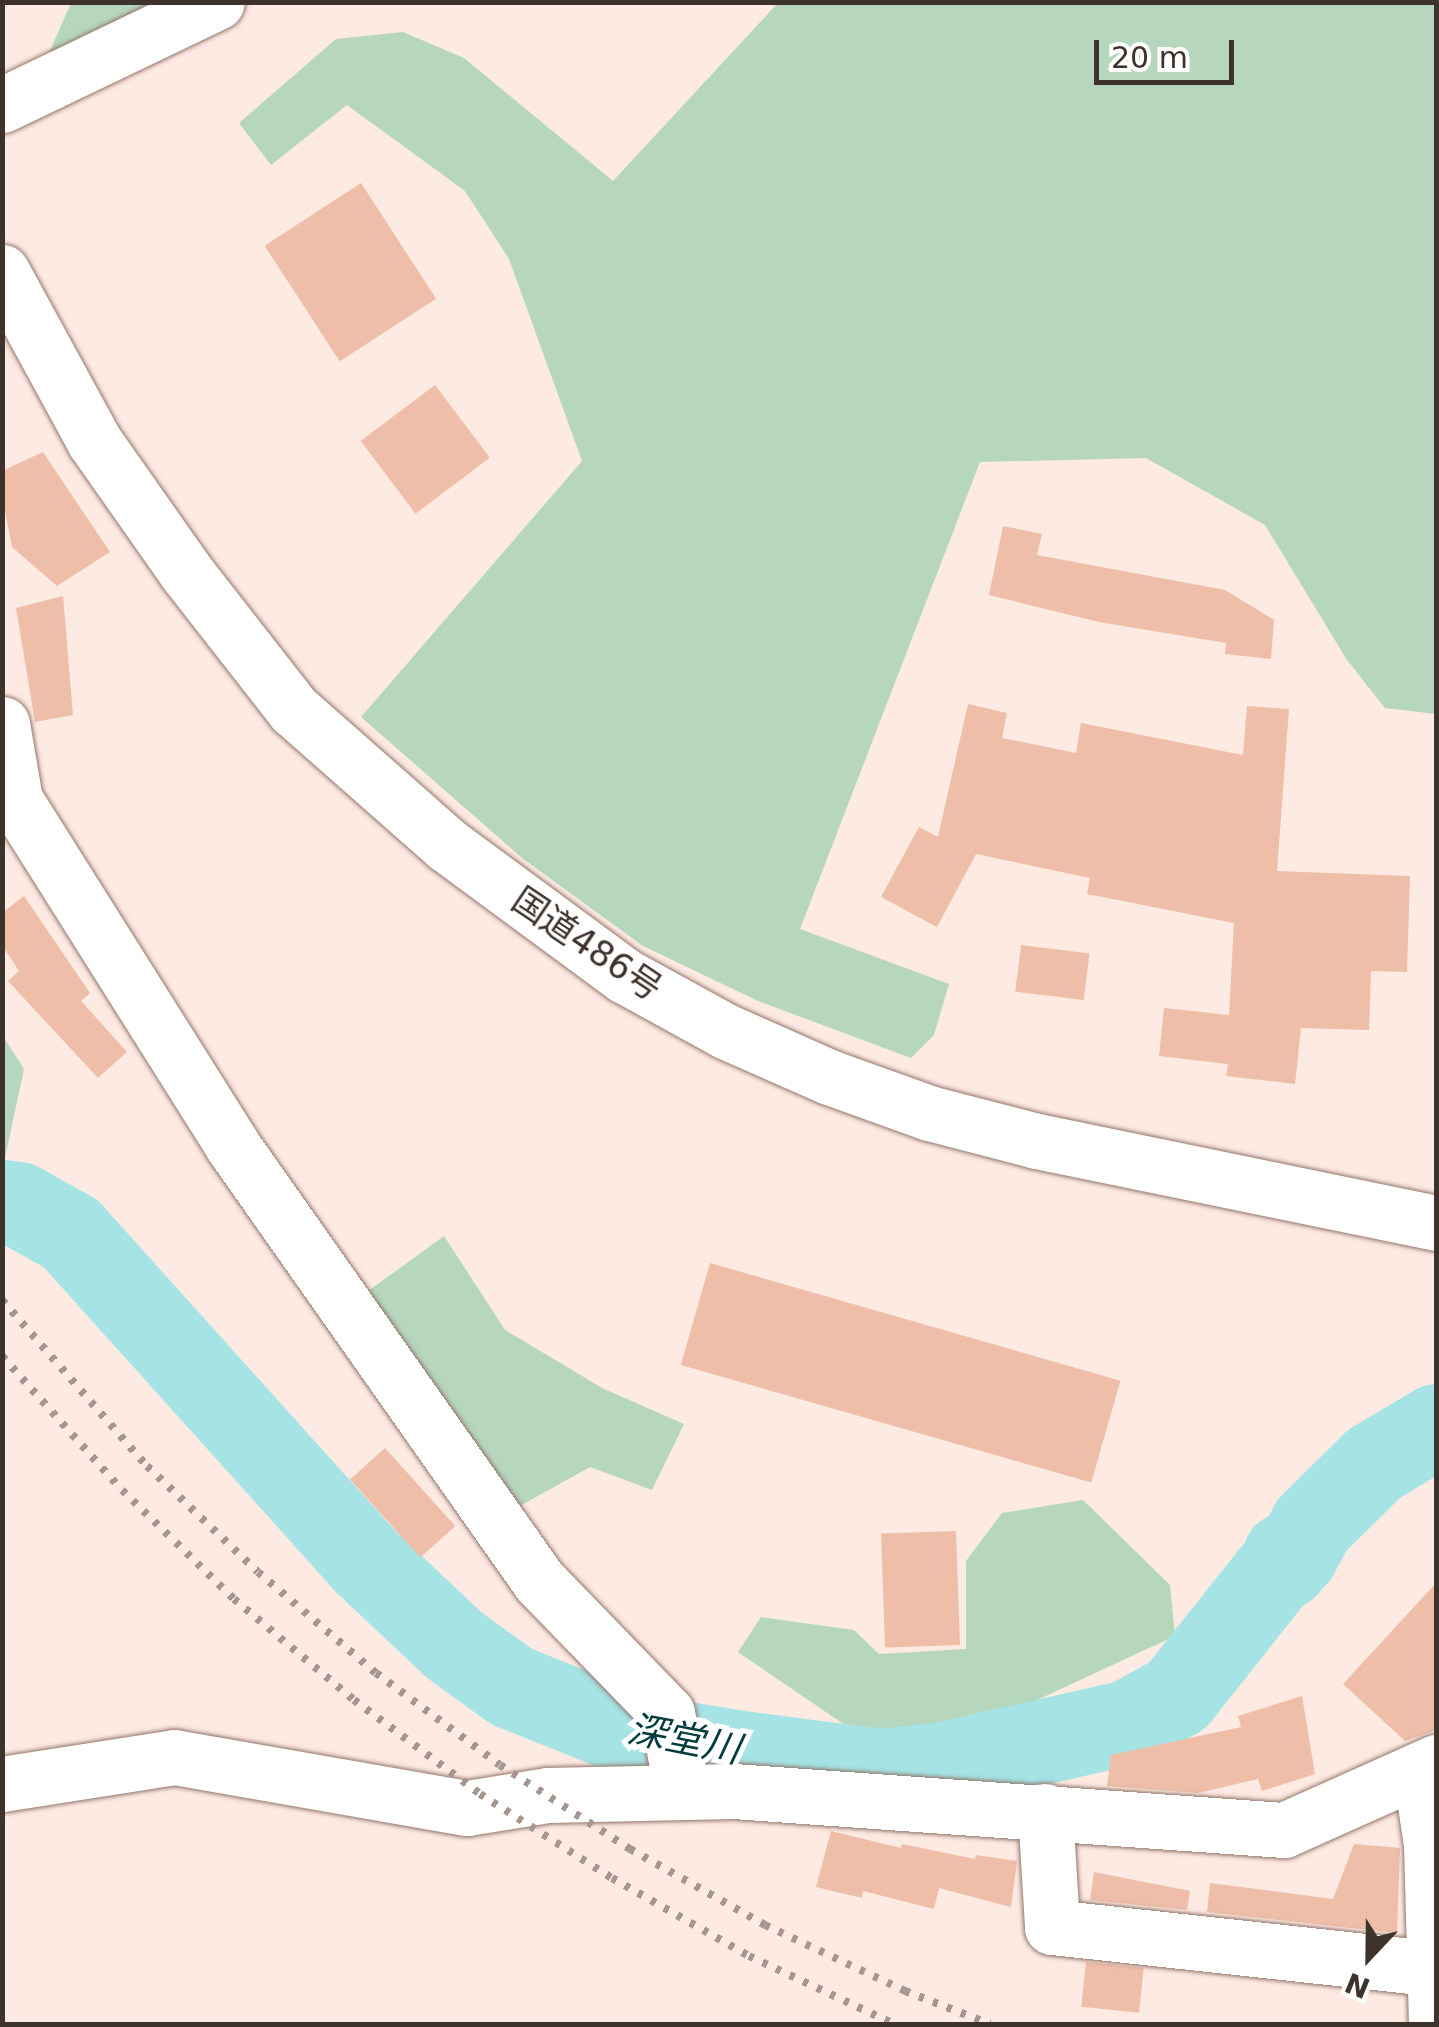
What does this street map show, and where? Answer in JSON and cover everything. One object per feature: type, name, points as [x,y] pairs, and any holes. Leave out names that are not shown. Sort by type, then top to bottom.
[{"type":"main road","points":[[2,104],[217,2]]},
{"type":"main road","name":"国道486号","points":[[2,272],[94,442],[186,572],[294,710],[447,845],[625,976],[725,1031],[929,1113],[1037,1142],[1436,1223]]},
{"type":"main road","points":[[2,724],[15,800],[232,1145],[539,1580],[675,1757],[733,1791],[1284,1830],[1428,1766],[1436,2024]]},
{"type":"main road","points":[[2,1784],[174,1757],[467,1808],[547,1795],[675,1757]]},
{"type":"main road","points":[[1045,1811],[1052,1927],[1432,1968]]},
{"type":"green space","points":[[71,3],[168,3],[45,62]]},
{"type":"green space","points":[[778,3],[1436,3],[1436,714],[1385,708],[1347,660],[1265,525],[1146,458],[980,462],[800,929],[949,984],[934,1035],[911,1058],[758,1001],[643,946],[522,858],[361,717],[582,461],[509,259],[465,191],[347,105],[271,165],[239,123],[336,39],[403,32],[464,58],[613,181]]},
{"type":"green space","points":[[3,1036],[24,1069],[3,1167]]},
{"type":"green space","points":[[444,1236],[505,1330],[602,1388],[684,1424],[652,1490],[590,1467],[518,1507],[360,1297]]},
{"type":"green space","points":[[1083,1500],[1170,1585],[1175,1636],[940,1745],[864,1738],[738,1652],[761,1617],[854,1630],[879,1654],[966,1649],[966,1561],[1002,1513]]},
{"type":"building","points":[[361,183],[436,299],[340,361],[265,246]]},
{"type":"building","points":[[435,385],[490,458],[415,514],[361,441]]},
{"type":"building","points":[[43,452],[110,552],[57,586],[12,547],[2,495],[2,471]]},
{"type":"building","points":[[1003,526],[1042,534],[1037,555],[1225,590],[1274,620],[1271,659],[1225,654],[1226,643],[1099,622],[989,595]]},
{"type":"building","points":[[63,596],[73,715],[35,722],[16,608]]},
{"type":"building","points":[[968,704],[1007,713],[1002,738],[1076,753],[1081,723],[1243,755],[1247,706],[1289,709],[1277,871],[1410,876],[1407,972],[1371,971],[1369,1030],[1301,1028],[1295,1084],[1226,1076],[1228,1064],[1159,1056],[1164,1008],[1229,1015],[1234,923],[1087,894],[1090,878],[976,854],[937,927],[881,897],[919,827],[938,837]]},
{"type":"building","points":[[24,896],[90,993],[81,1001],[127,1052],[98,1078],[8,981],[19,971],[2,945],[2,913]]},
{"type":"building","points":[[1021,945],[1089,953],[1084,1000],[1015,992]]},
{"type":"building","points":[[710,1263],[1120,1381],[1091,1483],[681,1365]]},
{"type":"building","points":[[385,1448],[455,1526],[420,1557],[350,1479]]},
{"type":"building","points":[[956,1531],[960,1645],[885,1648],[881,1534]]},
{"type":"building","points":[[1436,1583],[1436,1730],[1405,1741],[1343,1684]]},
{"type":"building","points":[[1302,1696],[1315,1774],[1262,1791],[1258,1779],[1198,1793],[1107,1786],[1111,1755],[1241,1727],[1238,1716]]},
{"type":"building","points":[[831,1831],[901,1848],[902,1844],[975,1859],[976,1855],[1017,1861],[1011,1907],[939,1888],[934,1909],[863,1891],[862,1898],[816,1887]]},
{"type":"building","points":[[1354,1844],[1400,1848],[1397,1933],[1207,1912],[1210,1883],[1333,1899]]},
{"type":"building","points":[[1094,1872],[1190,1891],[1187,1910],[1090,1900]]},
{"type":"building","points":[[1086,1962],[1144,1968],[1139,2013],[1081,2007]]},
{"type":"waterway","name":"深堂川","points":[[2,1202],[18,1204],[70,1233],[364,1560],[453,1644],[511,1686],[633,1735],[734,1752],[881,1771],[943,1764],[1128,1722],[1177,1695],[1273,1574],[1286,1565],[1285,1555],[1295,1555],[1312,1524],[1374,1463],[1436,1426]]},
{"type":"railway","points":[[2,1300],[147,1466],[258,1572],[376,1673],[500,1765],[630,1849],[765,1925],[905,1991],[990,2024]]},
{"type":"railway","points":[[2,1356],[122,1490],[234,1599],[354,1700],[480,1794],[612,1878],[749,1956],[894,2024]]}]
